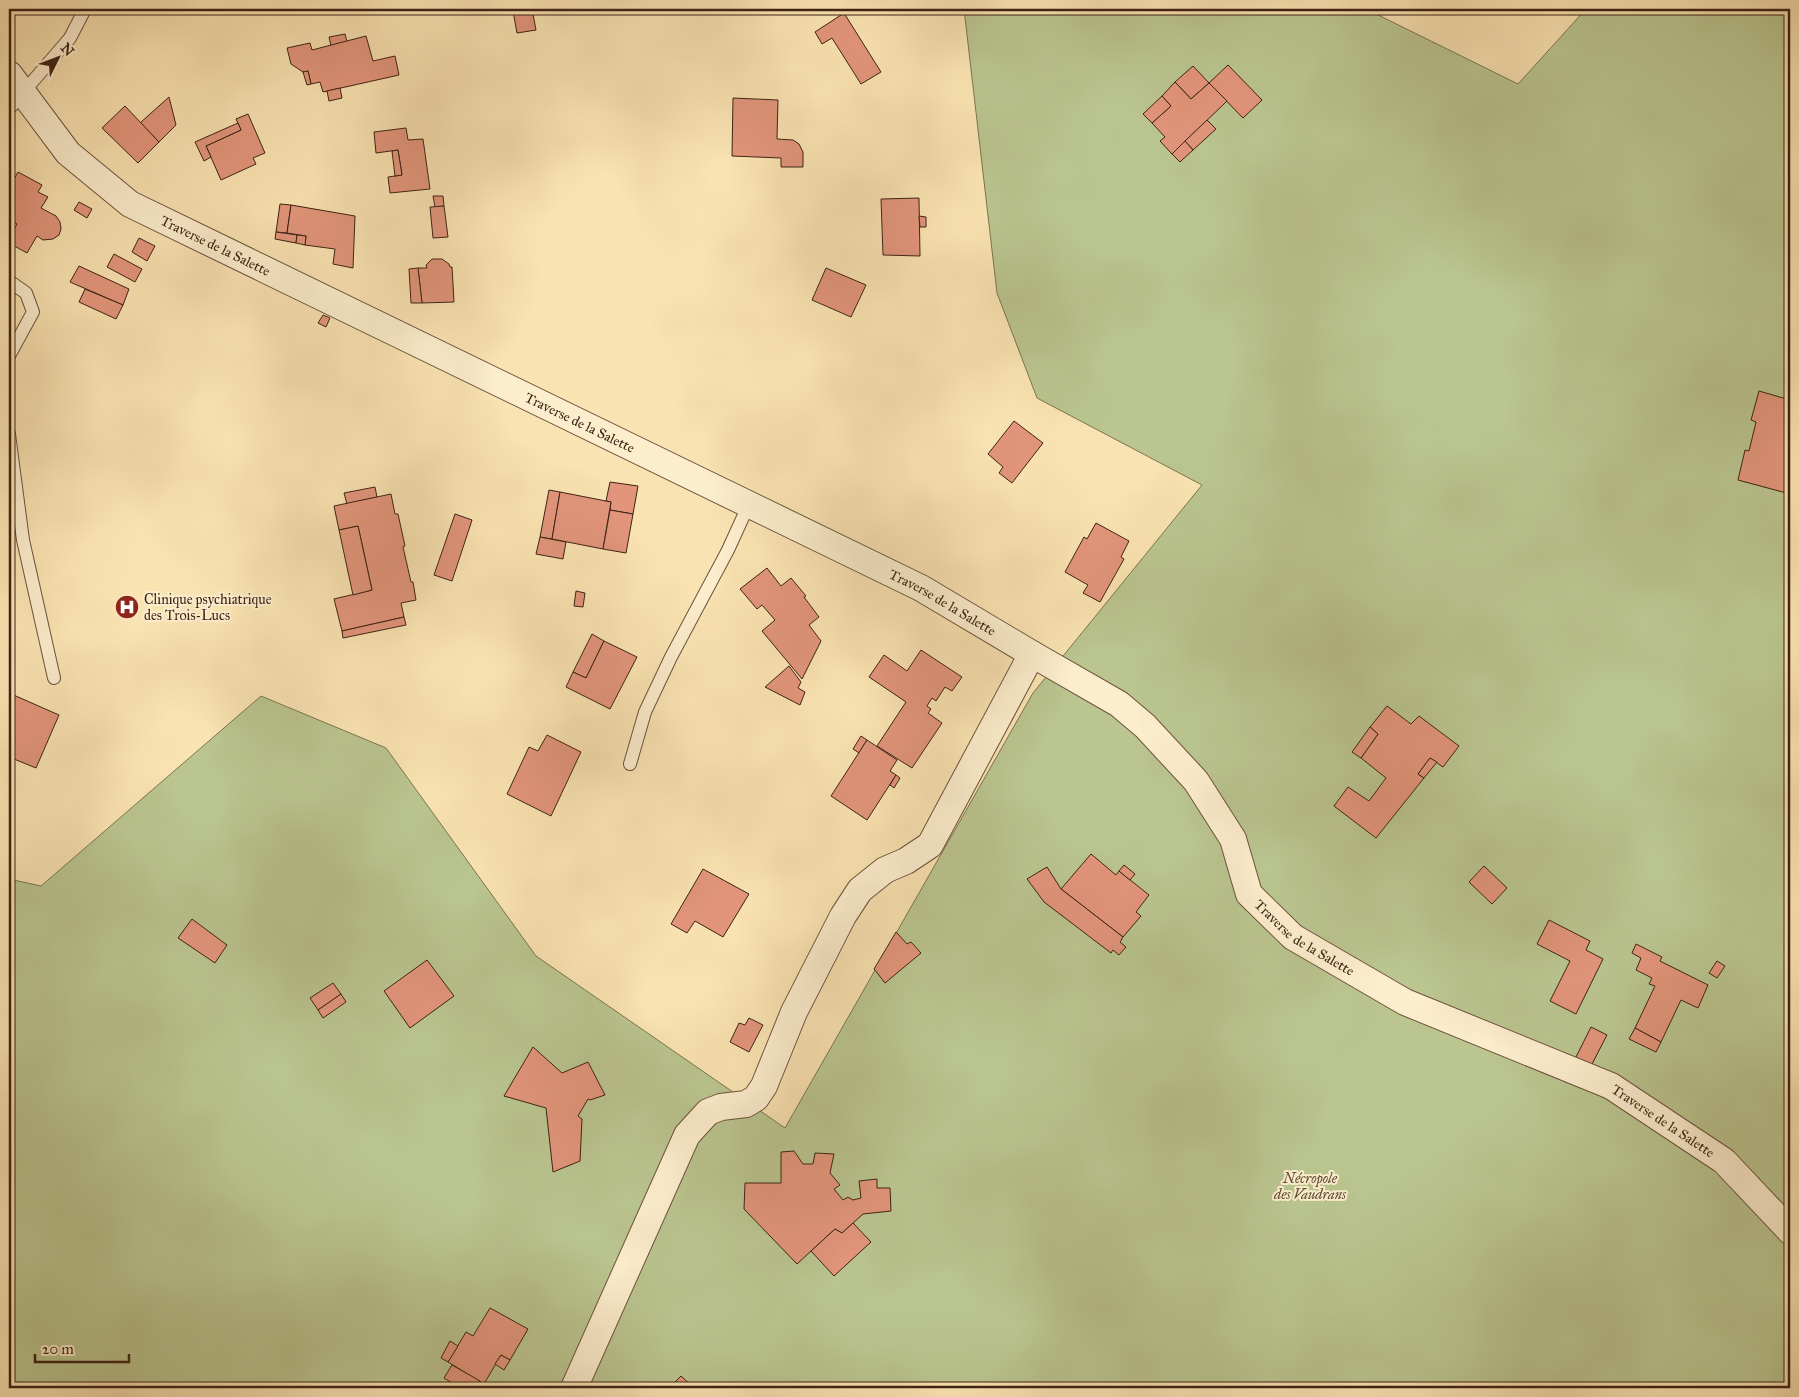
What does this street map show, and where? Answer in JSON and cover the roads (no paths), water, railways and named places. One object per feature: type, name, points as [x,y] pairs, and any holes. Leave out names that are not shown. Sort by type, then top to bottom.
[{"type":"street","name":"Traverse de la Salette","points":[[13,92],[68,153],[130,204],[921,588],[1119,704],[1145,726],[1196,781],[1233,839],[1249,894],[1293,936],[1405,1002],[1611,1086],[1724,1161],[1790,1231]]},
{"type":"street","points":[[574,1388],[687,1135],[708,1112],[721,1107],[746,1104],[756,1098],[764,1086],[794,1012],[843,916],[860,890],[885,870],[906,861],[930,845],[1032,654]]},
{"type":"lane","points":[[13,92],[70,38],[85,9]]},
{"type":"lane","points":[[9,281],[26,293],[34,312],[9,356]]},
{"type":"lane","points":[[9,434],[23,540],[54,678]]},
{"type":"lane","points":[[630,764],[645,712],[671,657],[728,550],[749,504]]},
{"type":"place","name":"Clinique psychiatrique des Trois-Lucs","points":[[127,607]]},
{"type":"park label","name":"Nécropole des Vaudrans","points":[[1310,1186]]}]
